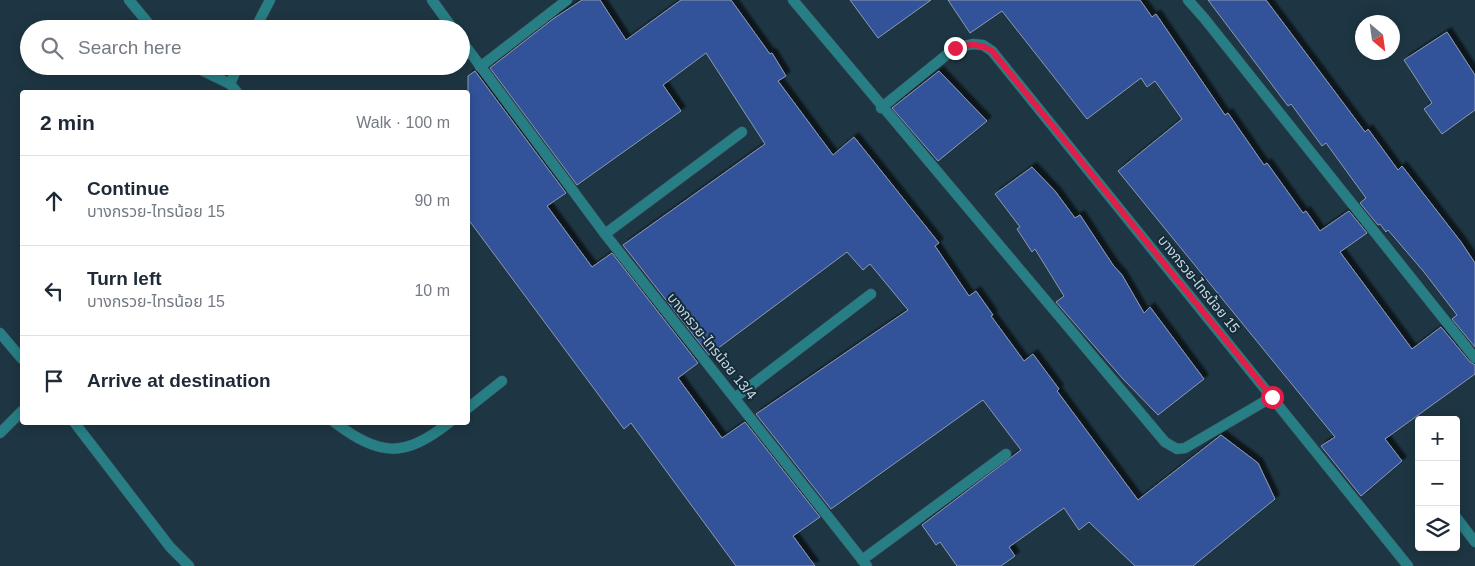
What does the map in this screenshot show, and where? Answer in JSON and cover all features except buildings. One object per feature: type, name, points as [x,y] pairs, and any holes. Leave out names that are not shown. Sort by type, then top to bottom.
[{"type":"street","points":[[129,0],[146,20]]},
{"type":"street","points":[[260,20],[270,0]]},
{"type":"street","points":[[432,0],[446,20]]},
{"type":"street","points":[[480,67],[568,0]]},
{"type":"street","points":[[793,0],[881,108],[1165,442],[1177,449],[1185,448],[1272,397]]},
{"type":"street","points":[[1188,0],[1210,25],[1475,358]]},
{"type":"street","name":"บางกรวย-ไทรน้อย 15","points":[[881,108],[955,48],[974,44],[983,45],[992,51],[1408,566]]},
{"type":"street","name":"บางกรวย-ไทรน้อย 13/4","points":[[470,53],[605,234],[736,397],[865,563]]},
{"type":"street","points":[[210,75],[234,88],[236,75]]},
{"type":"street","points":[[605,234],[742,132]]},
{"type":"street","points":[[736,397],[871,294]]},
{"type":"street","points":[[0,333],[20,357]]},
{"type":"street","points":[[470,406],[502,381]]},
{"type":"street","points":[[0,433],[20,413]]},
{"type":"street","points":[[76,425],[170,547],[189,566]]},
{"type":"street","points":[[338,425],[350,434],[383,449],[406,449],[428,440],[446,425]]},
{"type":"street","points":[[865,563],[1006,454]]},
{"type":"street","points":[[1460,522],[1475,542]]},
{"type":"route","points":[[955,48],[974,44],[983,45],[992,51],[1272,397]]}]
